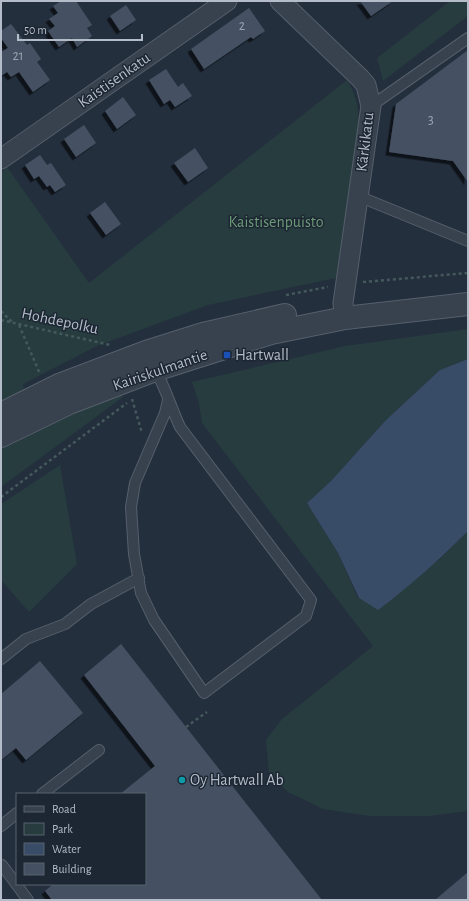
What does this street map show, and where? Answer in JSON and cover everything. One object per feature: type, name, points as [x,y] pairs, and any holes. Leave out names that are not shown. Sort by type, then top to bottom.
[{"type":"street","name":"Kaistisenkatu","points":[[1,159],[227,1]]},
{"type":"street","name":"Kärkikatu","points":[[280,1],[360,78],[366,85],[371,106],[344,310]]},
{"type":"street","name":"Kairiskulmantie","points":[[1,414],[59,385],[150,361],[271,333],[344,310],[468,289]]},
{"type":"street","name":"Kairiskulmantie","points":[[344,310],[468,304]]},
{"type":"street","name":"Kairiskulmantie","points":[[1,436],[150,361]]},
{"type":"lane","points":[[371,106],[468,38]]},
{"type":"lane","points":[[358,196],[468,241]]},
{"type":"lane","points":[[150,361],[164,383],[168,400],[180,427],[310,600],[306,616],[204,694],[154,620],[141,593],[134,554],[131,507],[135,483],[165,413],[168,400]]},
{"type":"lane","points":[[1,659],[26,639],[65,624],[91,604],[138,578]]},
{"type":"lane","points":[[43,793],[99,750]]},
{"type":"lane","points":[[1,826],[16,814]]},
{"type":"lane","points":[[1,865],[16,884]]},
{"type":"lane","points":[[16,885],[28,900]]},
{"type":"path","points":[[1,311],[13,324]]},
{"type":"path","name":"Hohdepolku","points":[[1,320],[13,324],[114,346]]},
{"type":"path","points":[[19,325],[42,378]]},
{"type":"path","points":[[1,497],[138,396]]},
{"type":"path","points":[[186,727],[207,712]]},
{"type":"green space","points":[[450,1],[468,1],[468,16],[383,81],[377,58]]},
{"type":"green space","name":"Kaistisenpuisto","points":[[347,80],[353,90],[356,100],[359,122],[336,278],[208,305],[97,346],[23,384],[24,391],[1,404],[1,172],[7,167],[89,283]]},
{"type":"green space","points":[[468,329],[468,359],[440,370],[386,420],[331,481],[307,503],[338,553],[358,598],[439,560],[468,531],[468,811],[430,816],[369,816],[323,809],[288,792],[269,774],[266,740],[282,719],[373,646],[202,423],[199,403],[192,382],[345,346]]},
{"type":"green space","points":[[118,390],[123,397],[1,487],[1,444]]},
{"type":"green space","points":[[60,465],[77,564],[29,612],[1,580],[1,504]]},
{"type":"water","points":[[468,359],[468,531],[424,572],[378,610],[359,598],[338,553],[307,503],[331,481],[386,420],[440,370]]},
{"type":"building","points":[[61,1],[76,1],[92,25],[87,28],[92,36],[77,47],[72,38],[59,47],[48,31],[55,26],[49,19],[58,13],[53,6]]},
{"type":"building","points":[[360,1],[393,1],[371,16]]},
{"type":"building","points":[[126,5],[136,20],[120,31],[110,16]]},
{"type":"building","points":[[249,8],[265,31],[253,39],[251,37],[204,69],[191,49]]},
{"type":"building","points":[[11,24],[27,45],[30,43],[41,59],[37,62],[50,80],[33,92],[19,72],[11,77],[7,72],[1,76],[1,52],[8,48],[1,38],[1,31]]},
{"type":"building","points":[[468,50],[468,182],[453,161],[389,152],[396,104]]},
{"type":"building","points":[[166,69],[178,87],[183,83],[192,96],[175,107],[170,100],[164,104],[149,80]]},
{"type":"building","points":[[123,97],[136,115],[117,129],[105,111]]},
{"type":"building","points":[[84,125],[96,143],[76,157],[64,139]]},
{"type":"building","points":[[195,148],[208,168],[188,182],[174,163]]},
{"type":"building","points":[[40,155],[47,165],[51,163],[66,185],[55,192],[50,185],[47,187],[39,176],[34,179],[25,165]]},
{"type":"building","points":[[105,202],[121,224],[106,235],[90,213]]},
{"type":"building","name":"Oy Hartwall Ab","points":[[121,644],[322,900],[52,900],[45,891],[52,885],[146,885],[146,793],[121,793],[155,766],[84,675]]},
{"type":"building","points":[[40,661],[83,713],[26,760],[16,748],[1,760],[1,694]]},
{"type":"building","points":[[468,872],[468,900],[435,900]]},
{"type":"place","name":"Hartwall","points":[[227,355]]},
{"type":"place","name":"Oy Hartwall Ab","points":[[182,780]]}]
